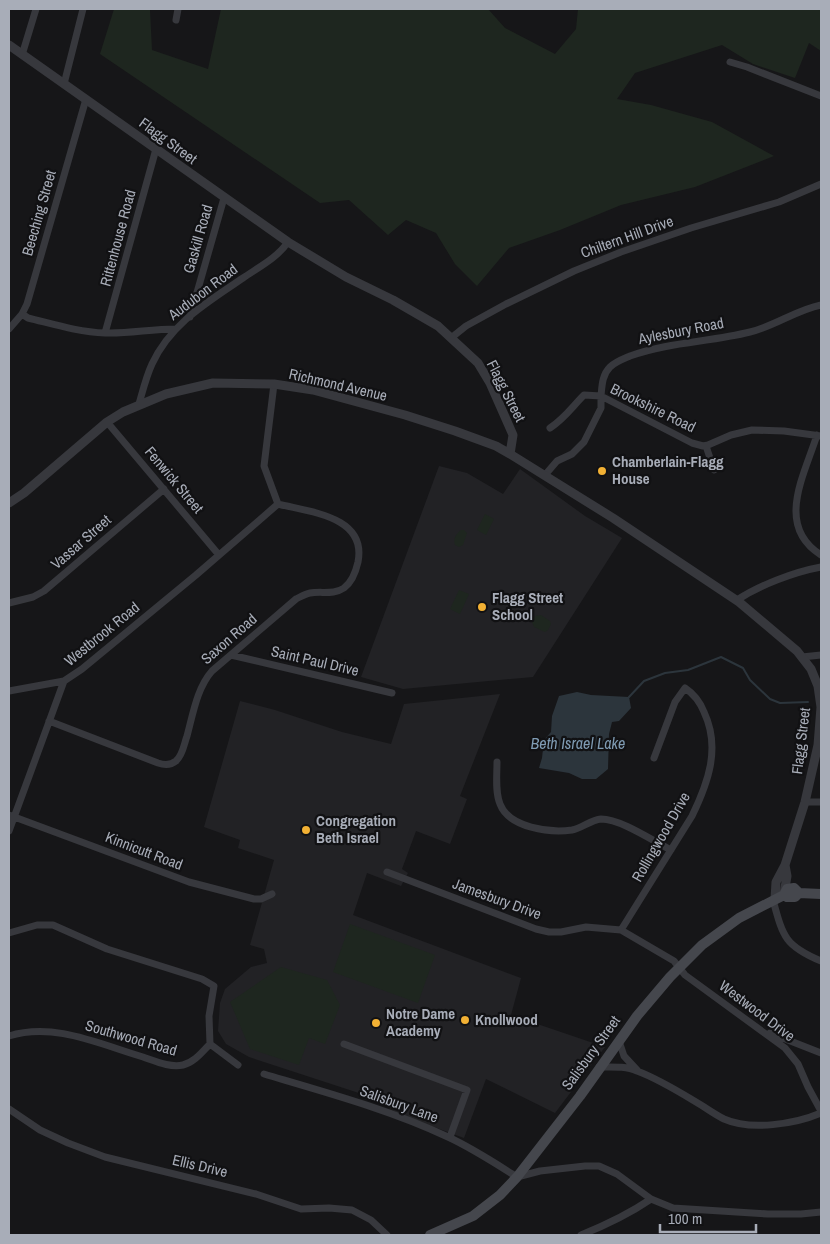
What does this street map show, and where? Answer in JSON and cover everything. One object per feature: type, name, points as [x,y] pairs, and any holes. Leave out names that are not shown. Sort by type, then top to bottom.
[{"type":"main road","name":"Salisbury Street","points":[[430,1235],[473,1216],[500,1195],[517,1178],[648,1003],[679,968],[714,934],[744,915],[777,898],[787,889],[794,888],[799,893],[821,894]]},
{"type":"street","points":[[22,55],[36,9]]},
{"type":"street","points":[[64,84],[83,9]]},
{"type":"street","points":[[176,20],[178,9]]},
{"type":"street","name":"Flagg Street","points":[[9,45],[288,242],[346,278],[427,318],[478,363],[490,383],[513,435],[510,454],[613,518],[737,600],[766,623],[802,657],[816,680],[821,707],[818,745],[805,802],[785,865],[787,876],[777,898]]},
{"type":"street","points":[[730,62],[821,96]]},
{"type":"street","name":"Beeching Street","points":[[9,329],[22,314],[33,286],[86,99]]},
{"type":"street","name":"Rittenhouse Road","points":[[105,333],[156,149]]},
{"type":"street","name":"Chiltern Hill Drive","points":[[451,338],[466,326],[507,304],[587,266],[691,228],[779,202],[821,184]]},
{"type":"street","name":"Gaskill Road","points":[[190,317],[224,198]]},
{"type":"street","name":"Audubon Road","points":[[139,404],[153,362],[162,345],[175,329],[276,255],[288,242]]},
{"type":"street","name":"Aylesbury Road","points":[[601,396],[603,379],[606,372],[622,359],[672,344],[750,332],[808,308],[821,305]]},
{"type":"street","points":[[22,314],[28,318],[70,329],[105,333],[159,328],[175,329]]},
{"type":"street","name":"Richmond Avenue","points":[[9,503],[38,481],[107,422],[123,412],[166,394],[213,383],[274,384],[313,390],[405,415],[478,439],[510,454]]},
{"type":"street","points":[[274,384],[264,466],[278,504]]},
{"type":"street","points":[[550,428],[569,413],[574,404],[584,395],[601,396]]},
{"type":"street","name":"Brookshire Road","points":[[545,475],[557,461],[572,454],[584,442],[601,408],[601,396],[692,443],[706,446],[730,435],[752,430],[784,431],[819,436]]},
{"type":"street","name":"Fenwick Street","points":[[107,422],[219,555]]},
{"type":"street","points":[[819,436],[799,491],[795,517],[802,536],[821,555]]},
{"type":"street","points":[[706,446],[714,470]]},
{"type":"street","name":"Vassar Street","points":[[9,603],[33,597],[44,591],[164,489]]},
{"type":"street","name":"Westbrook Road","points":[[9,831],[11,816],[64,681],[82,669],[278,504]]},
{"type":"street","name":"Saxon Road","points":[[49,721],[153,762],[171,764],[176,761],[181,753],[200,691],[212,670],[296,599],[310,593],[340,590],[348,585],[355,573],[358,562],[358,548],[355,537],[348,527],[332,518],[278,504]]},
{"type":"street","points":[[737,600],[780,580],[821,567]]},
{"type":"street","name":"Saint Paul Drive","points":[[231,655],[392,693]]},
{"type":"street","points":[[802,657],[821,656]]},
{"type":"street","points":[[9,691],[64,681]]},
{"type":"street","name":"Rollingwood Drive","points":[[621,930],[692,816],[701,798],[711,766],[712,736],[706,715],[696,697],[685,688],[675,702],[654,758]]},
{"type":"street","points":[[497,762],[499,802],[504,812],[518,821],[536,829],[557,831],[580,828],[600,819],[612,821],[626,826],[671,850]]},
{"type":"street","points":[[805,802],[821,802]]},
{"type":"street","name":"Kinnicutt Road","points":[[11,816],[189,882],[254,900],[272,894]]},
{"type":"street","name":"Jamesbury Drive","points":[[387,872],[536,929],[549,932],[561,932],[586,927],[621,930],[674,961],[679,968]]},
{"type":"street","points":[[777,898],[785,938],[800,950],[821,961]]},
{"type":"street","points":[[9,933],[37,925],[52,926],[107,949],[202,979],[214,986],[209,1016],[210,1044],[238,1065]]},
{"type":"street","name":"Westwood Drive","points":[[679,968],[685,975],[780,1043],[794,1058],[821,1112]]},
{"type":"street","points":[[761,1029],[821,1053]]},
{"type":"street","name":"Southwood Road","points":[[9,1036],[27,1031],[51,1031],[79,1037],[174,1066],[181,1066],[192,1062],[210,1044]]},
{"type":"street","points":[[618,1041],[624,1056],[637,1071]]},
{"type":"street","points":[[344,1044],[467,1090],[450,1138]]},
{"type":"street","points":[[600,1067],[628,1068],[637,1071],[684,1095],[724,1119],[750,1126],[811,1117],[821,1112]]},
{"type":"street","name":"Salisbury Lane","points":[[264,1074],[326,1092],[421,1125],[450,1138],[497,1164],[517,1178]]},
{"type":"street","name":"Ellis Drive","points":[[9,1109],[40,1130],[68,1144],[105,1157],[256,1194],[301,1209],[329,1208],[352,1210],[371,1220],[387,1235]]},
{"type":"street","points":[[517,1178],[540,1171],[599,1166],[618,1174],[651,1199],[673,1208],[768,1214],[821,1212]]},
{"type":"street","points":[[581,1235],[606,1225],[651,1199]]},
{"type":"shaded area","points":[[114,9],[150,10],[152,50],[208,69],[221,9],[488,9],[505,28],[555,54],[576,29],[578,9],[821,9],[821,51],[809,43],[795,78],[753,64],[722,45],[635,73],[617,99],[651,105],[712,122],[774,156],[695,187],[621,205],[509,248],[477,286],[455,264],[436,233],[406,220],[388,235],[349,200],[320,203],[100,54]]},
{"type":"shaded area","name":"Flagg Street School","points":[[439,466],[467,473],[503,494],[520,469],[585,516],[622,538],[533,677],[403,689],[361,677]]},
{"type":"shaded area","points":[[485,514],[494,519],[486,535],[477,530]]},
{"type":"shaded area","points":[[461,530],[467,533],[463,545],[459,547],[455,545],[454,541],[456,535]]},
{"type":"shaded area","points":[[459,590],[469,594],[460,614],[450,609]]},
{"type":"shaded area","points":[[541,615],[550,621],[551,624],[545,632],[534,627],[532,622],[535,616]]},
{"type":"shaded area","points":[[500,694],[460,796],[467,799],[450,844],[416,831],[402,869],[408,873],[401,886],[367,873],[353,915],[521,978],[511,1015],[605,1047],[555,1113],[486,1079],[464,1138],[401,1115],[371,1097],[249,1057],[226,1044],[218,1031],[220,1003],[225,989],[251,967],[267,963],[264,949],[250,945],[274,860],[238,848],[240,840],[204,827],[240,701],[275,710],[342,732],[391,744],[404,704]]},
{"type":"shaded area","points":[[350,924],[435,955],[418,1003],[333,972]]},
{"type":"shaded area","points":[[281,967],[327,980],[340,1005],[325,1044],[309,1038],[299,1065],[250,1049],[230,1002]]},
{"type":"water","name":"Beth Israel Lake","points":[[577,692],[591,695],[629,697],[631,708],[619,721],[612,722],[609,734],[608,769],[596,779],[582,779],[569,773],[539,768],[544,740],[551,732],[552,716],[559,696]]},
{"type":"waterway","points":[[629,697],[644,681],[665,673],[688,670],[721,657],[743,668],[750,680],[770,699],[780,703],[808,702]]},
{"type":"place","name":"Chamberlain-Flagg House","points":[[602,471]]},
{"type":"place","name":"Flagg Street School","points":[[482,607]]},
{"type":"place","name":"Congregation Beth Israel","points":[[306,830]]},
{"type":"place","name":"Knollwood","points":[[465,1020]]},
{"type":"place","name":"Notre Dame Academy","points":[[376,1023]]}]
